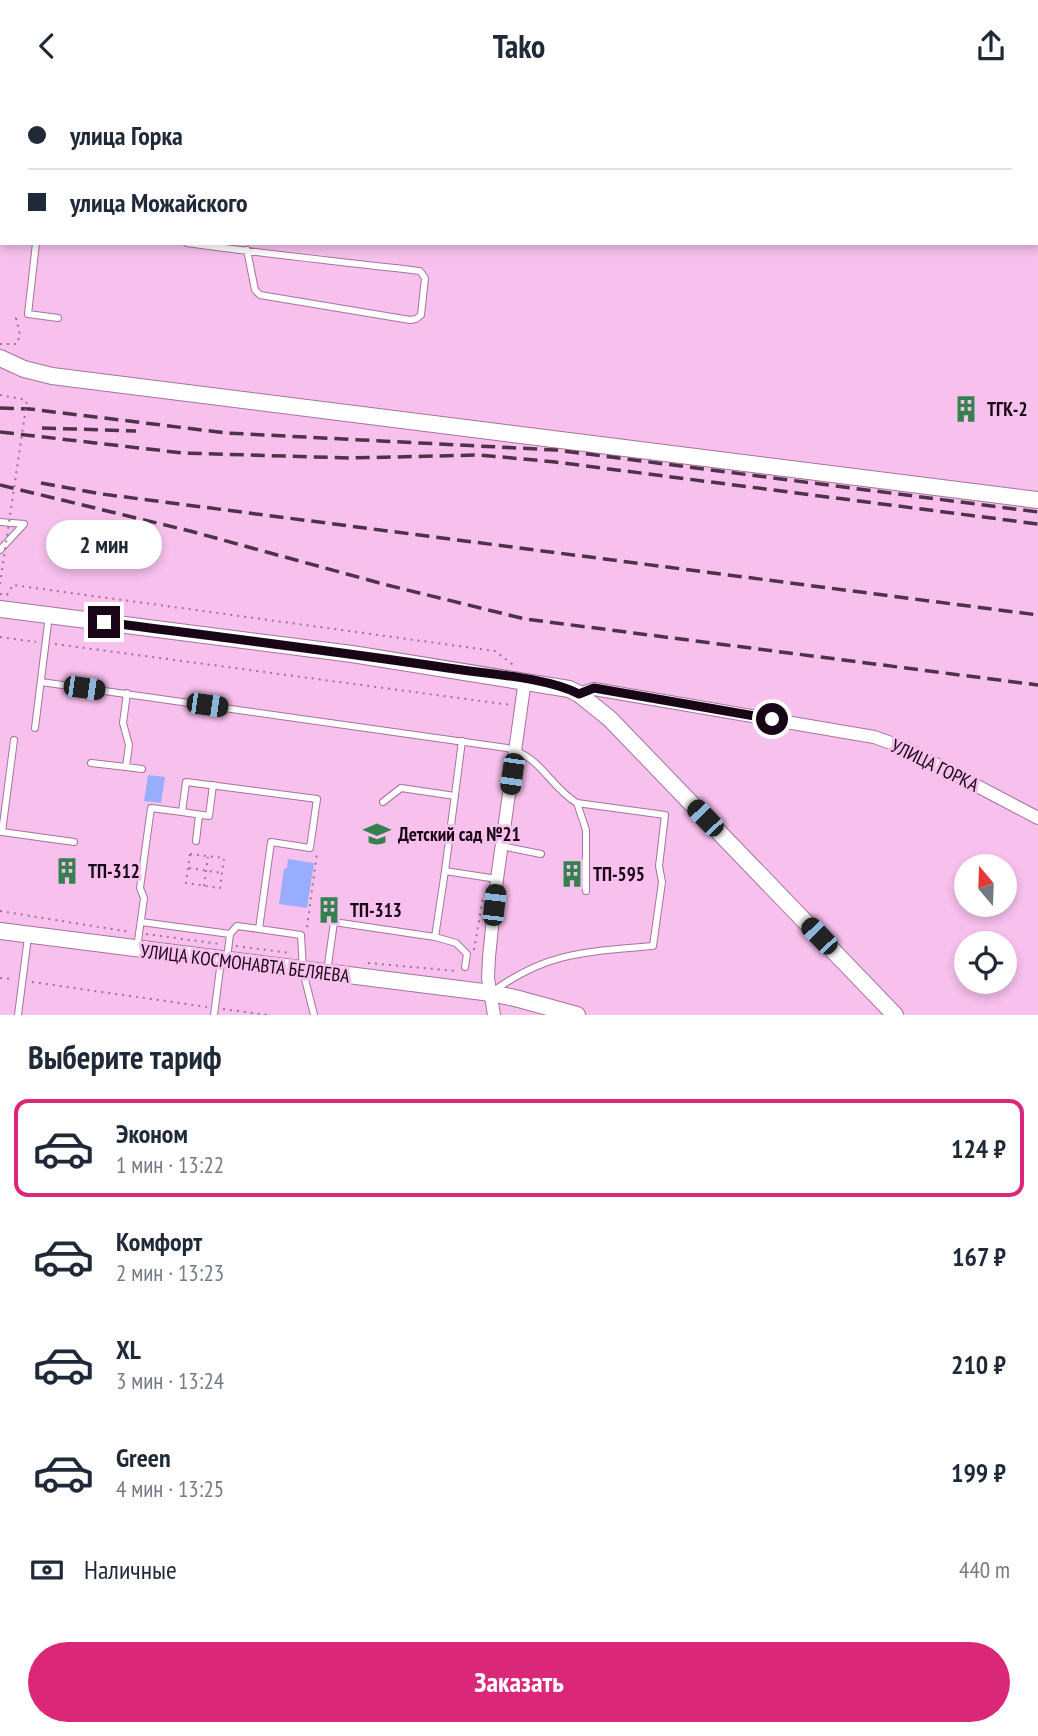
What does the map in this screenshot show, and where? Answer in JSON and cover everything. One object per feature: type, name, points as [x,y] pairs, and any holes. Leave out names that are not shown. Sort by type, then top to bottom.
[{"type":"street","points":[[0,358],[24,369],[52,376],[1038,500]]},
{"type":"street","points":[[0,609],[520,673],[569,689],[610,719],[895,1015]]},
{"type":"street","points":[[494,1015],[488,978],[491,878],[501,846],[515,750],[520,673]]},
{"type":"street","name":"УЛИЦА ГОРКА","points":[[579,694],[594,688],[874,737],[905,748],[1038,818]]},
{"type":"street","name":"УЛИЦА КОСМОНАВТА БЕЛЯЕВА","points":[[0,931],[138,941],[225,955],[302,963],[327,974],[491,993],[577,1015]]},
{"type":"lane","points":[[36,245],[28,314],[58,318]]},
{"type":"lane","points":[[204,245],[247,250],[420,271],[425,278],[421,315],[410,320],[260,295],[255,290],[247,250]]},
{"type":"lane","points":[[0,522],[24,524],[0,550]]},
{"type":"lane","points":[[35,728],[49,615]]},
{"type":"lane","points":[[41,682],[515,750],[536,762],[566,795],[577,803],[665,815],[659,866],[662,882],[653,946],[563,955],[518,974],[491,993]]},
{"type":"lane","points":[[126,767],[129,745],[124,723],[127,694]]},
{"type":"lane","points":[[14,740],[1,832],[74,842]]},
{"type":"lane","points":[[435,937],[462,741]]},
{"type":"lane","points":[[91,763],[142,769]]},
{"type":"lane","points":[[181,812],[186,782],[317,799],[310,848],[271,842],[259,929]]},
{"type":"lane","points":[[138,941],[144,898],[141,888],[151,808],[209,816],[213,785]]},
{"type":"lane","points":[[383,802],[401,788],[455,796]]},
{"type":"lane","points":[[577,803],[586,830],[586,891]]},
{"type":"lane","points":[[196,841],[199,815]]},
{"type":"lane","points":[[501,846],[541,854]]},
{"type":"lane","points":[[446,871],[491,878]]},
{"type":"lane","points":[[141,922],[230,934]]},
{"type":"lane","points":[[327,974],[334,922],[435,937],[456,943],[467,954],[465,970]]},
{"type":"lane","points":[[214,1011],[230,934],[237,926],[300,935],[302,963],[314,1015]]},
{"type":"lane","points":[[18,1015],[29,935]]},
{"type":"path","points":[[0,344],[17,344],[20,335],[16,318],[28,314]]},
{"type":"path","points":[[0,395],[27,400],[0,584]]},
{"type":"path","points":[[0,594],[7,595],[13,585],[482,650],[495,652],[520,673]]},
{"type":"path","points":[[0,637],[512,705]]},
{"type":"path","points":[[300,935],[306,935],[317,849]]},
{"type":"path","points":[[190,853],[224,858],[220,888],[186,883],[188,868],[190,853]]},
{"type":"path","points":[[204,886],[208,856]]},
{"type":"path","points":[[188,868],[222,873]]},
{"type":"path","points":[[473,959],[491,878]]},
{"type":"path","points":[[0,911],[138,941],[225,955],[302,963]]},
{"type":"path","points":[[370,964],[465,970]]},
{"type":"path","points":[[0,978],[214,1011],[268,1015]]},
{"type":"shaded area","points":[[148,775],[165,777],[161,803],[144,801]]},
{"type":"shaded area","points":[[288,859],[314,863],[307,908],[279,904]]},
{"type":"railway","points":[[0,408],[30,409],[227,433],[556,450],[1038,512]]},
{"type":"railway","points":[[42,428],[136,431]]},
{"type":"railway","points":[[0,432],[183,453],[350,458],[480,455],[555,462],[1038,524]]},
{"type":"railway","points":[[41,483],[102,494],[1038,615]]},
{"type":"railway","points":[[0,485],[190,531],[387,585],[525,619],[1038,685]]},
{"type":"place","name":"ТГК-2","points":[[966,409]]},
{"type":"place","name":"Детский сад №21","points":[[377,834]]},
{"type":"place","name":"ТП-312","points":[[67,871]]},
{"type":"place","name":"ТП-595","points":[[572,874]]},
{"type":"place","name":"ТП-313","points":[[329,910]]},
{"type":"route","points":[[104,622],[352,654],[525,680],[558,686],[579,694],[594,688],[772,719]]}]
